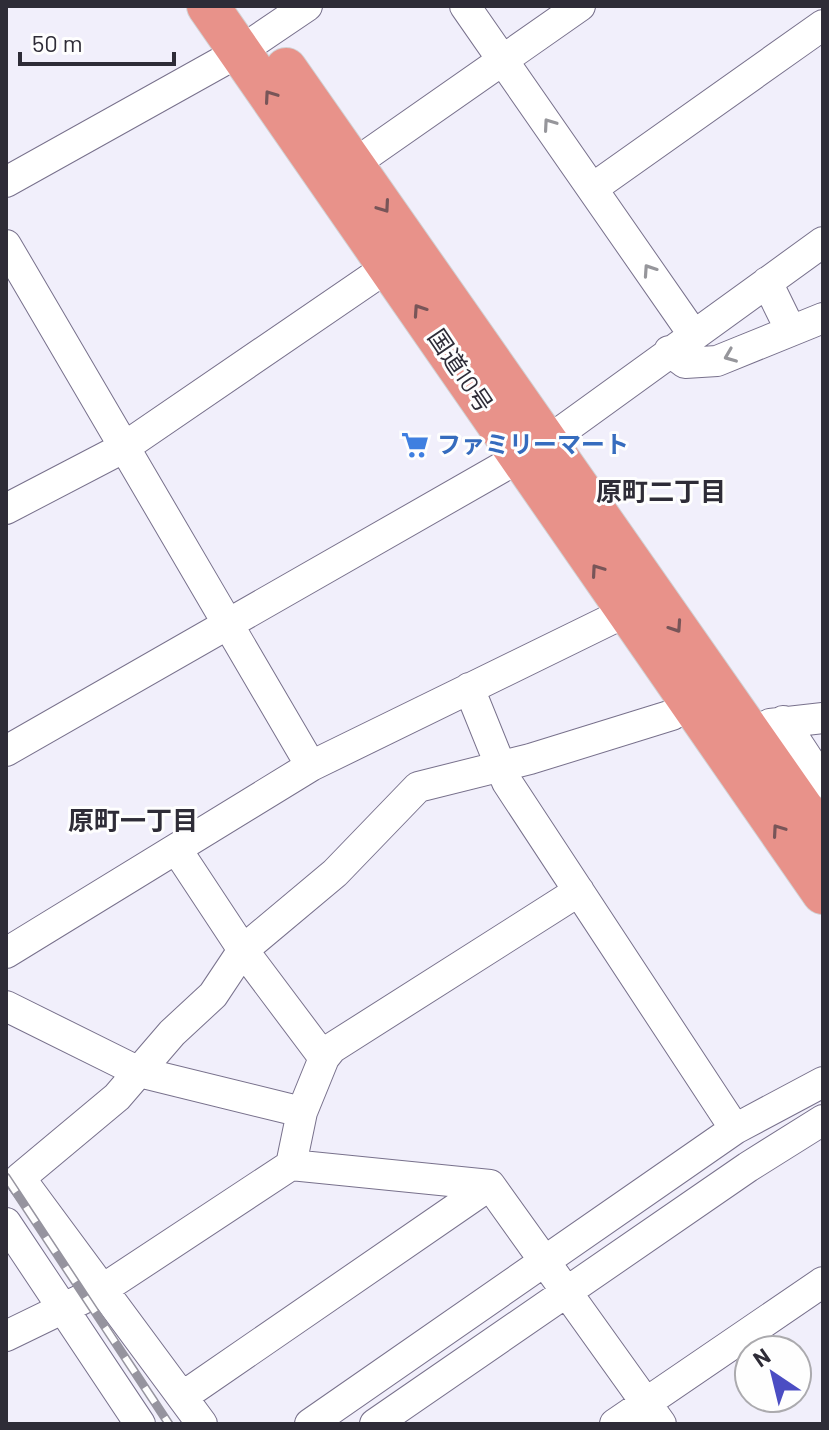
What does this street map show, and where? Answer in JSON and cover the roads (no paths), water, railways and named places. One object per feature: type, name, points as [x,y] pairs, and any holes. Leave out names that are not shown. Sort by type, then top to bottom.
[{"type":"highway","name":"国道10号","points":[[208,6],[248,32],[354,164],[534,449],[626,612],[823,893]]},
{"type":"highway","name":"国道10号","points":[[248,32],[389,266],[534,449],[766,728],[823,838]]},
{"type":"street","points":[[6,182],[248,32],[307,6]]},
{"type":"street","points":[[465,6],[593,188],[681,343],[685,363],[707,363],[823,318]]},
{"type":"street","points":[[354,164],[580,6]]},
{"type":"street","points":[[593,188],[823,25]]},
{"type":"street","points":[[6,751],[534,449],[823,242]]},
{"type":"street","points":[[6,245],[311,766]]},
{"type":"street","points":[[6,509],[123,448],[389,266]]},
{"type":"street","points":[[767,282],[791,331]]},
{"type":"street","points":[[6,953],[311,766],[626,612]]},
{"type":"street","points":[[469,688],[507,782],[735,1129]]},
{"type":"street","points":[[202,1424],[13,1168],[117,1097],[172,1033],[213,995],[243,950],[335,873],[418,787],[672,715],[689,704]]},
{"type":"street","points":[[766,728],[823,718]]},
{"type":"street","points":[[766,728],[823,782]]},
{"type":"street","points":[[177,850],[243,950],[324,1058]]},
{"type":"street","points":[[291,1165],[302,1112],[324,1058],[332,1048],[579,891]]},
{"type":"street","points":[[6,1006],[139,1072],[302,1112]]},
{"type":"street","points":[[310,1424],[735,1129],[823,1082]]},
{"type":"street","points":[[375,1424],[748,1167],[823,1120]]},
{"type":"street","points":[[6,1336],[103,1289],[291,1165],[490,1185],[654,1413]]},
{"type":"street","points":[[182,1397],[490,1185]]},
{"type":"street","points":[[6,1223],[140,1424]]},
{"type":"street","points":[[615,1424],[654,1413],[823,1282]]},
{"type":"railway","points":[[6,1177],[169,1424]]},
{"type":"place","name":"ファミリーマート","points":[[415,445]]},
{"type":"district","name":"原町二丁目","points":[[661,492]]},
{"type":"district","name":"原町一丁目","points":[[133,821]]}]
